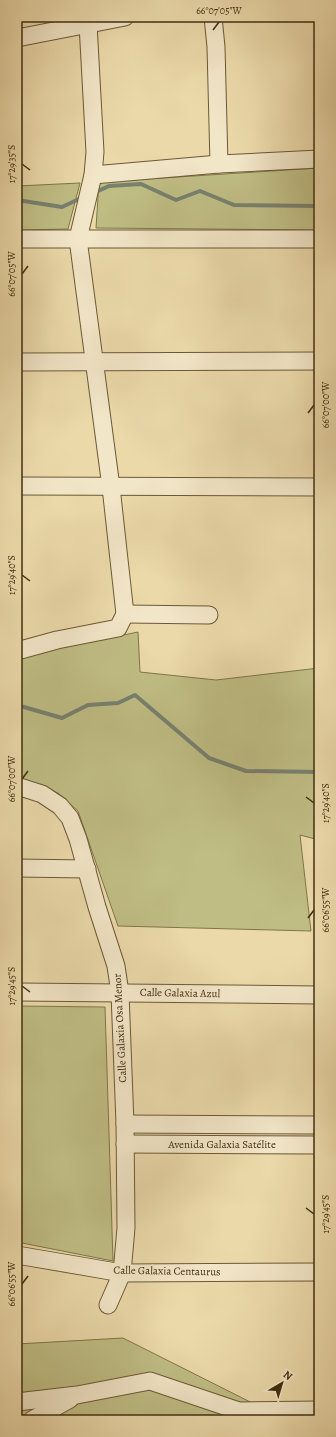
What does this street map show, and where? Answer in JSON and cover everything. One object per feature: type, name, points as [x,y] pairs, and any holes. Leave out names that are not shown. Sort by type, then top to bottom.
[{"type":"street","points":[[17,38],[125,17]]},
{"type":"street","points":[[213,17],[216,47],[219,164]]},
{"type":"street","points":[[17,651],[57,640],[118,628],[125,614],[111,486],[78,239],[93,175],[95,152],[88,24]]},
{"type":"street","points":[[93,175],[219,164],[319,159]]},
{"type":"street","points":[[17,239],[319,239]]},
{"type":"street","points":[[17,362],[94,360],[319,361]]},
{"type":"street","points":[[17,486],[319,486]]},
{"type":"street","points":[[125,614],[209,615]]},
{"type":"street","name":"Calle Galaxia Osa Menor","points":[[17,786],[42,794],[60,806],[70,818],[87,868],[97,907],[116,966],[120,993],[125,1124],[126,1228],[122,1273],[108,1305]]},
{"type":"street","points":[[17,868],[87,868]]},
{"type":"street","name":"Calle Galaxia Azul","points":[[17,992],[319,995]]},
{"type":"street","name":"Avenida Galaxia Satélite","points":[[125,1124],[319,1125]]},
{"type":"street","name":"Avenida Galaxia Satélite","points":[[125,1144],[319,1145]]},
{"type":"street","name":"Calle Galaxia Centaurus","points":[[17,1255],[122,1273],[319,1272]]},
{"type":"street","points":[[17,1402],[77,1395],[150,1381],[239,1411],[319,1410]]},
{"type":"street","points":[[32,1420],[77,1395]]},
{"type":"shaded area","points":[[319,168],[319,230],[96,228],[99,182]]},
{"type":"shaded area","points":[[80,183],[68,229],[17,230],[17,186]]},
{"type":"shaded area","points":[[138,632],[140,672],[216,680],[319,668],[319,840],[300,835],[311,931],[118,926],[78,811],[58,793],[17,778],[17,657]]},
{"type":"shaded area","points":[[17,1006],[105,1007],[113,1261],[17,1242]]},
{"type":"shaded area","points":[[123,1338],[286,1420],[17,1420],[17,1344]]},
{"type":"waterway","points":[[96,192],[109,186],[141,184],[176,200],[200,191],[234,205],[319,206]]},
{"type":"waterway","points":[[17,200],[62,207],[79,199]]},
{"type":"waterway","points":[[17,705],[62,718],[88,705],[118,703],[135,695],[209,758],[246,771],[319,772]]}]
